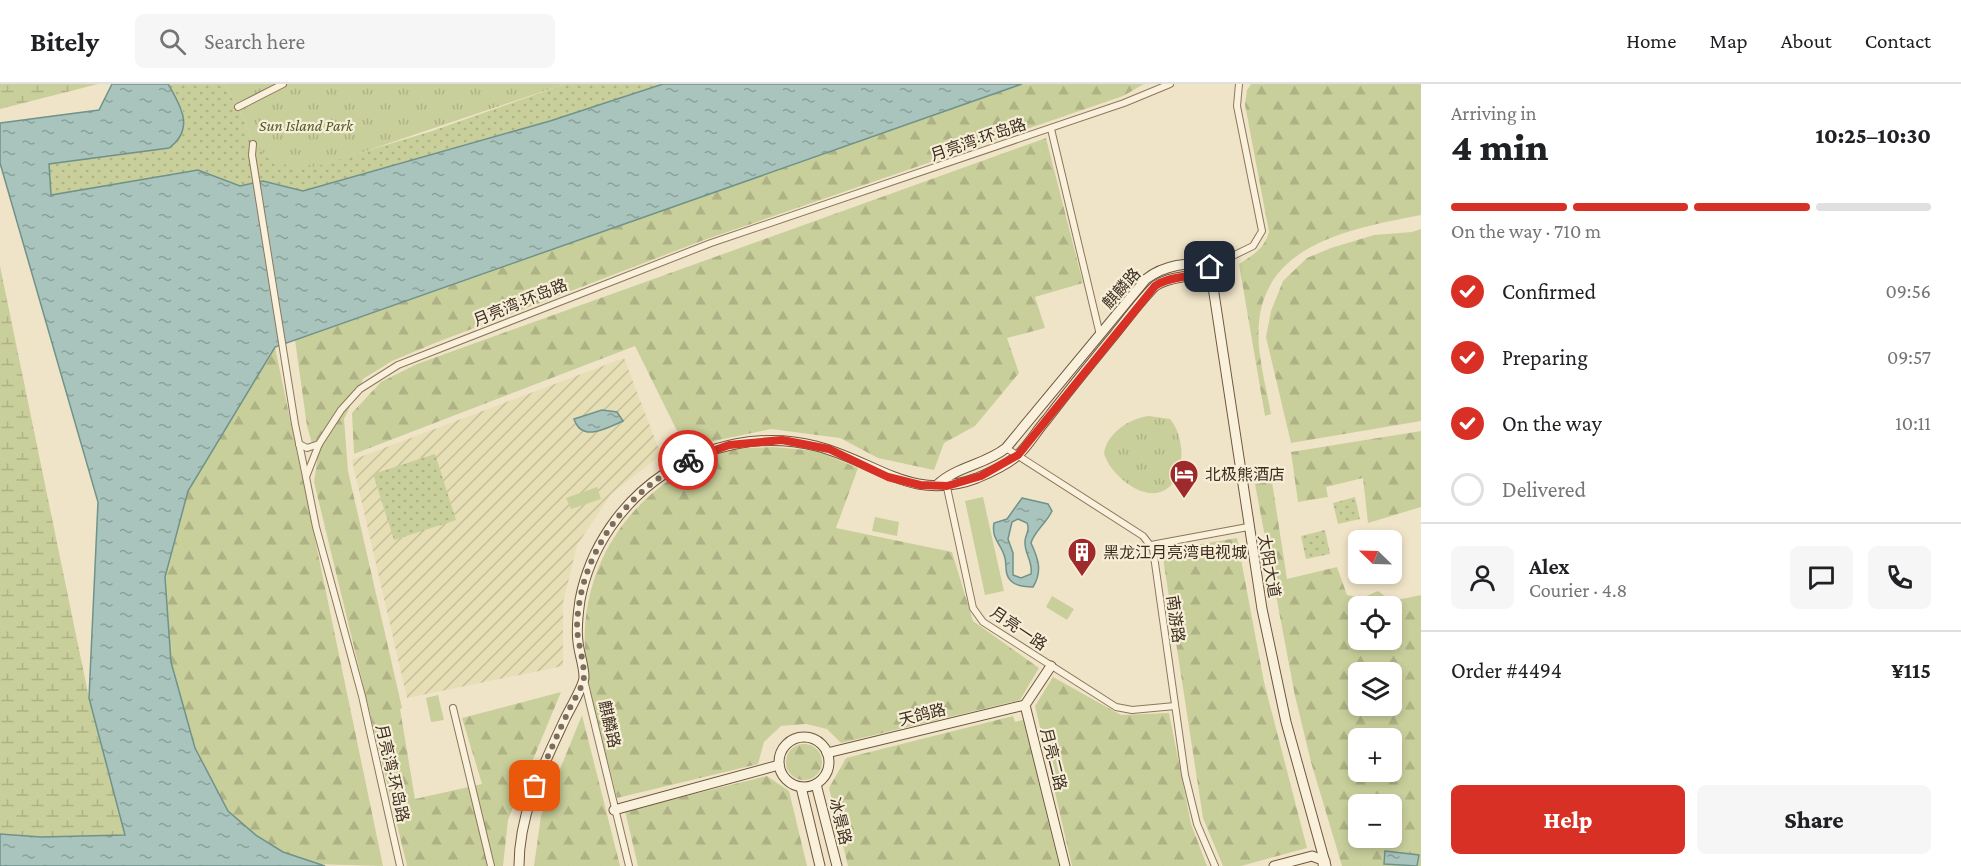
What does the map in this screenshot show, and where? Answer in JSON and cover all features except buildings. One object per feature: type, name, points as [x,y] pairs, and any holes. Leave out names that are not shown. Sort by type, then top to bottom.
[{"type":"street","points":[[238,107],[283,84]]},
{"type":"street","name":"月亮湾·环岛路","points":[[400,866],[362,696],[316,526],[306,477],[319,444],[341,410],[360,389],[398,365],[711,243],[1051,129],[1170,84]]},
{"type":"street","points":[[1210,267],[1248,250],[1261,236],[1261,224],[1237,106],[1239,84]]},
{"type":"street","points":[[1051,129],[1100,336]]},
{"type":"street","points":[[253,144],[252,155],[295,424],[306,477]]},
{"type":"street","name":"麒麟路","points":[[943,482],[990,460],[1006,448],[1152,275],[1197,263],[1210,267]]},
{"type":"street","name":"麒麟路","points":[[629,866],[584,680],[577,639],[578,614],[583,589],[595,554],[614,520],[634,496],[683,462],[741,442],[789,441],[829,449],[897,480],[920,485],[981,476],[1018,455],[1150,291],[1166,280],[1199,275],[1210,267]]},
{"type":"street","name":"太阳大道","points":[[1210,267],[1248,527],[1286,722],[1324,864]]},
{"type":"street","points":[[299,444],[307,448],[319,444]]},
{"type":"street","points":[[1006,448],[1143,536],[1151,544],[1248,527]]},
{"type":"street","name":"月亮一路","points":[[943,482],[978,616],[1051,666],[1124,710],[1175,706]]},
{"type":"street","name":"南游路","points":[[1151,544],[1185,775],[1197,824],[1215,866]]},
{"type":"street","points":[[1025,705],[1051,666]]},
{"type":"street","points":[[519,866],[523,827],[535,786],[584,680]]},
{"type":"street","name":"天鸽路","points":[[827,753],[1025,705]]},
{"type":"street","name":"月亮二路","points":[[1025,705],[1065,866]]},
{"type":"street","points":[[453,708],[490,866]]},
{"type":"street","points":[[802,737],[817,741],[827,753],[828,767],[816,784],[801,787],[786,780],[779,765],[779,757],[787,743],[802,737]]},
{"type":"street","points":[[614,810],[779,765]]},
{"type":"street","name":"冰景路","points":[[816,784],[837,866]]},
{"type":"street","name":"冰景路","points":[[801,787],[820,866]]},
{"type":"street","points":[[1274,866],[1312,856],[1324,864]]},
{"type":"shaded area","points":[[624,358],[661,455],[612,493],[577,545],[563,603],[563,666],[407,698],[352,460]]},
{"type":"green space","points":[[0,84],[98,84],[0,109]]},
{"type":"green space","points":[[168,84],[225,84],[245,121],[253,144],[313,167],[432,131],[565,84],[663,84],[550,121],[303,191],[264,181],[240,186],[198,170],[51,195],[48,164],[169,148],[176,143],[183,111]]},
{"type":"green space","name":"Sun Island Park","points":[[225,84],[565,84],[354,155],[313,167],[292,167],[272,160],[253,144],[245,121]]},
{"type":"green space","points":[[1022,84],[1144,84],[1123,96],[704,240],[435,343],[392,361],[363,379],[344,419],[348,471],[402,708],[400,709],[415,799],[482,784],[462,718],[561,692],[508,820],[503,866],[407,866],[314,482],[317,461],[307,426],[295,340]]},
{"type":"green space","points":[[1251,84],[1421,84],[1421,215],[1343,233],[1296,256],[1278,273],[1265,295],[1258,334],[1271,414],[1265,416],[1239,264],[1261,247],[1269,232],[1245,105],[1247,90]]},
{"type":"green space","points":[[1046,138],[1083,283],[1035,297],[1045,328],[1007,338],[1019,373],[975,426],[944,443],[934,470],[878,458],[840,438],[771,429],[685,447],[635,346],[354,454],[352,413],[381,382],[417,364]]},
{"type":"green space","points":[[1421,229],[1421,421],[1291,443],[1266,337],[1271,311],[1283,281],[1307,258],[1331,248],[1374,235],[1412,232]]},
{"type":"green space","points":[[0,266],[89,698],[125,835],[41,837],[0,834]]},
{"type":"green space","points":[[275,347],[383,866],[316,864],[283,852],[257,836],[228,811],[195,748],[171,662],[165,577],[188,491]]},
{"type":"green space","points":[[1149,416],[1170,419],[1179,435],[1181,446],[1177,476],[1165,490],[1156,493],[1146,493],[1128,484],[1112,469],[1104,453],[1110,439],[1120,428],[1134,420]]},
{"type":"green space","points":[[1421,431],[1421,507],[1368,523],[1363,478],[1326,487],[1328,497],[1298,502],[1291,452]]},
{"type":"green space","points":[[773,447],[817,451],[858,468],[836,528],[952,552],[973,621],[1039,668],[1020,700],[841,743],[827,729],[806,724],[781,726],[764,742],[758,764],[617,798],[595,714],[586,664],[585,628],[590,594],[601,563],[616,534],[637,508],[662,486],[691,467],[723,452],[741,448]]},
{"type":"green space","points":[[435,454],[456,520],[394,540],[373,474]]},
{"type":"green space","points":[[1272,482],[1287,579],[1337,567],[1347,595],[1352,596],[1348,596],[1348,650],[1402,650],[1402,599],[1421,595],[1421,866],[1342,866],[1311,762],[1295,696],[1255,484]]},
{"type":"green space","points":[[597,487],[601,499],[571,509],[566,498]]},
{"type":"green space","points":[[983,497],[1004,591],[985,595],[965,501]]},
{"type":"green space","points":[[1355,497],[1360,519],[1338,524],[1333,503]]},
{"type":"green space","points":[[875,517],[899,522],[897,536],[872,531]]},
{"type":"green space","points":[[1325,530],[1330,554],[1306,559],[1301,536]]},
{"type":"green space","points":[[1237,538],[1264,682],[1307,848],[1241,866],[1223,866],[1203,818],[1163,558],[1166,550]]},
{"type":"green space","points":[[1378,591],[1385,596],[1367,596]]},
{"type":"green space","points":[[1052,596],[1074,609],[1067,620],[1046,607]]},
{"type":"green space","points":[[1053,677],[1121,715],[1169,713],[1191,824],[1207,866],[1072,866],[1035,706]]},
{"type":"green space","points":[[438,695],[444,720],[431,722],[426,698]]},
{"type":"green space","points":[[582,715],[620,866],[534,866],[541,816]]},
{"type":"green space","points":[[1013,716],[1015,722],[1023,720],[1059,866],[848,866],[829,788],[846,758]]},
{"type":"green space","points":[[804,744],[817,749],[822,762],[817,775],[804,780],[791,775],[786,762],[791,749]]},
{"type":"green space","points":[[767,776],[789,791],[807,866],[638,866],[625,811]]},
{"type":"water","points":[[112,84],[168,84],[181,109],[184,125],[182,133],[169,148],[49,164],[51,195],[198,170],[240,186],[263,181],[303,191],[550,121],[663,84],[1022,84],[275,347],[188,491],[165,577],[171,662],[195,748],[228,811],[257,836],[283,852],[325,866],[0,866],[0,834],[41,837],[125,835],[89,698],[98,502],[0,163],[0,123],[99,110]]},
{"type":"water","points":[[602,410],[617,412],[623,421],[603,430],[589,432],[578,426],[574,419]]},
{"type":"water","points":[[1022,498],[1048,504],[1052,511],[1031,543],[1039,570],[1033,587],[1016,584],[1007,576],[1005,558],[993,529],[994,523],[1007,519]],"holes":[[[1018,519],[1027,523],[1025,543],[1031,574],[1021,578],[1013,575],[1013,553],[1008,539],[1012,522]]]},
{"type":"water","points":[[1385,851],[1419,855],[1417,866],[1384,864]]},
{"type":"way so far","points":[[535,786],[584,680],[577,639],[578,614],[583,589],[595,554],[614,520],[634,496],[688,460]]},
{"type":"place","name":"北极熊酒店","points":[[1184,500]]},
{"type":"place","name":"黑龙江月亮湾电视城","points":[[1082,578]]},
{"type":"route","points":[[688,460],[741,442],[782,440],[829,449],[888,477],[920,485],[947,486],[981,476],[1005,465],[1018,455],[1155,286],[1166,280],[1199,275],[1210,267]]}]
